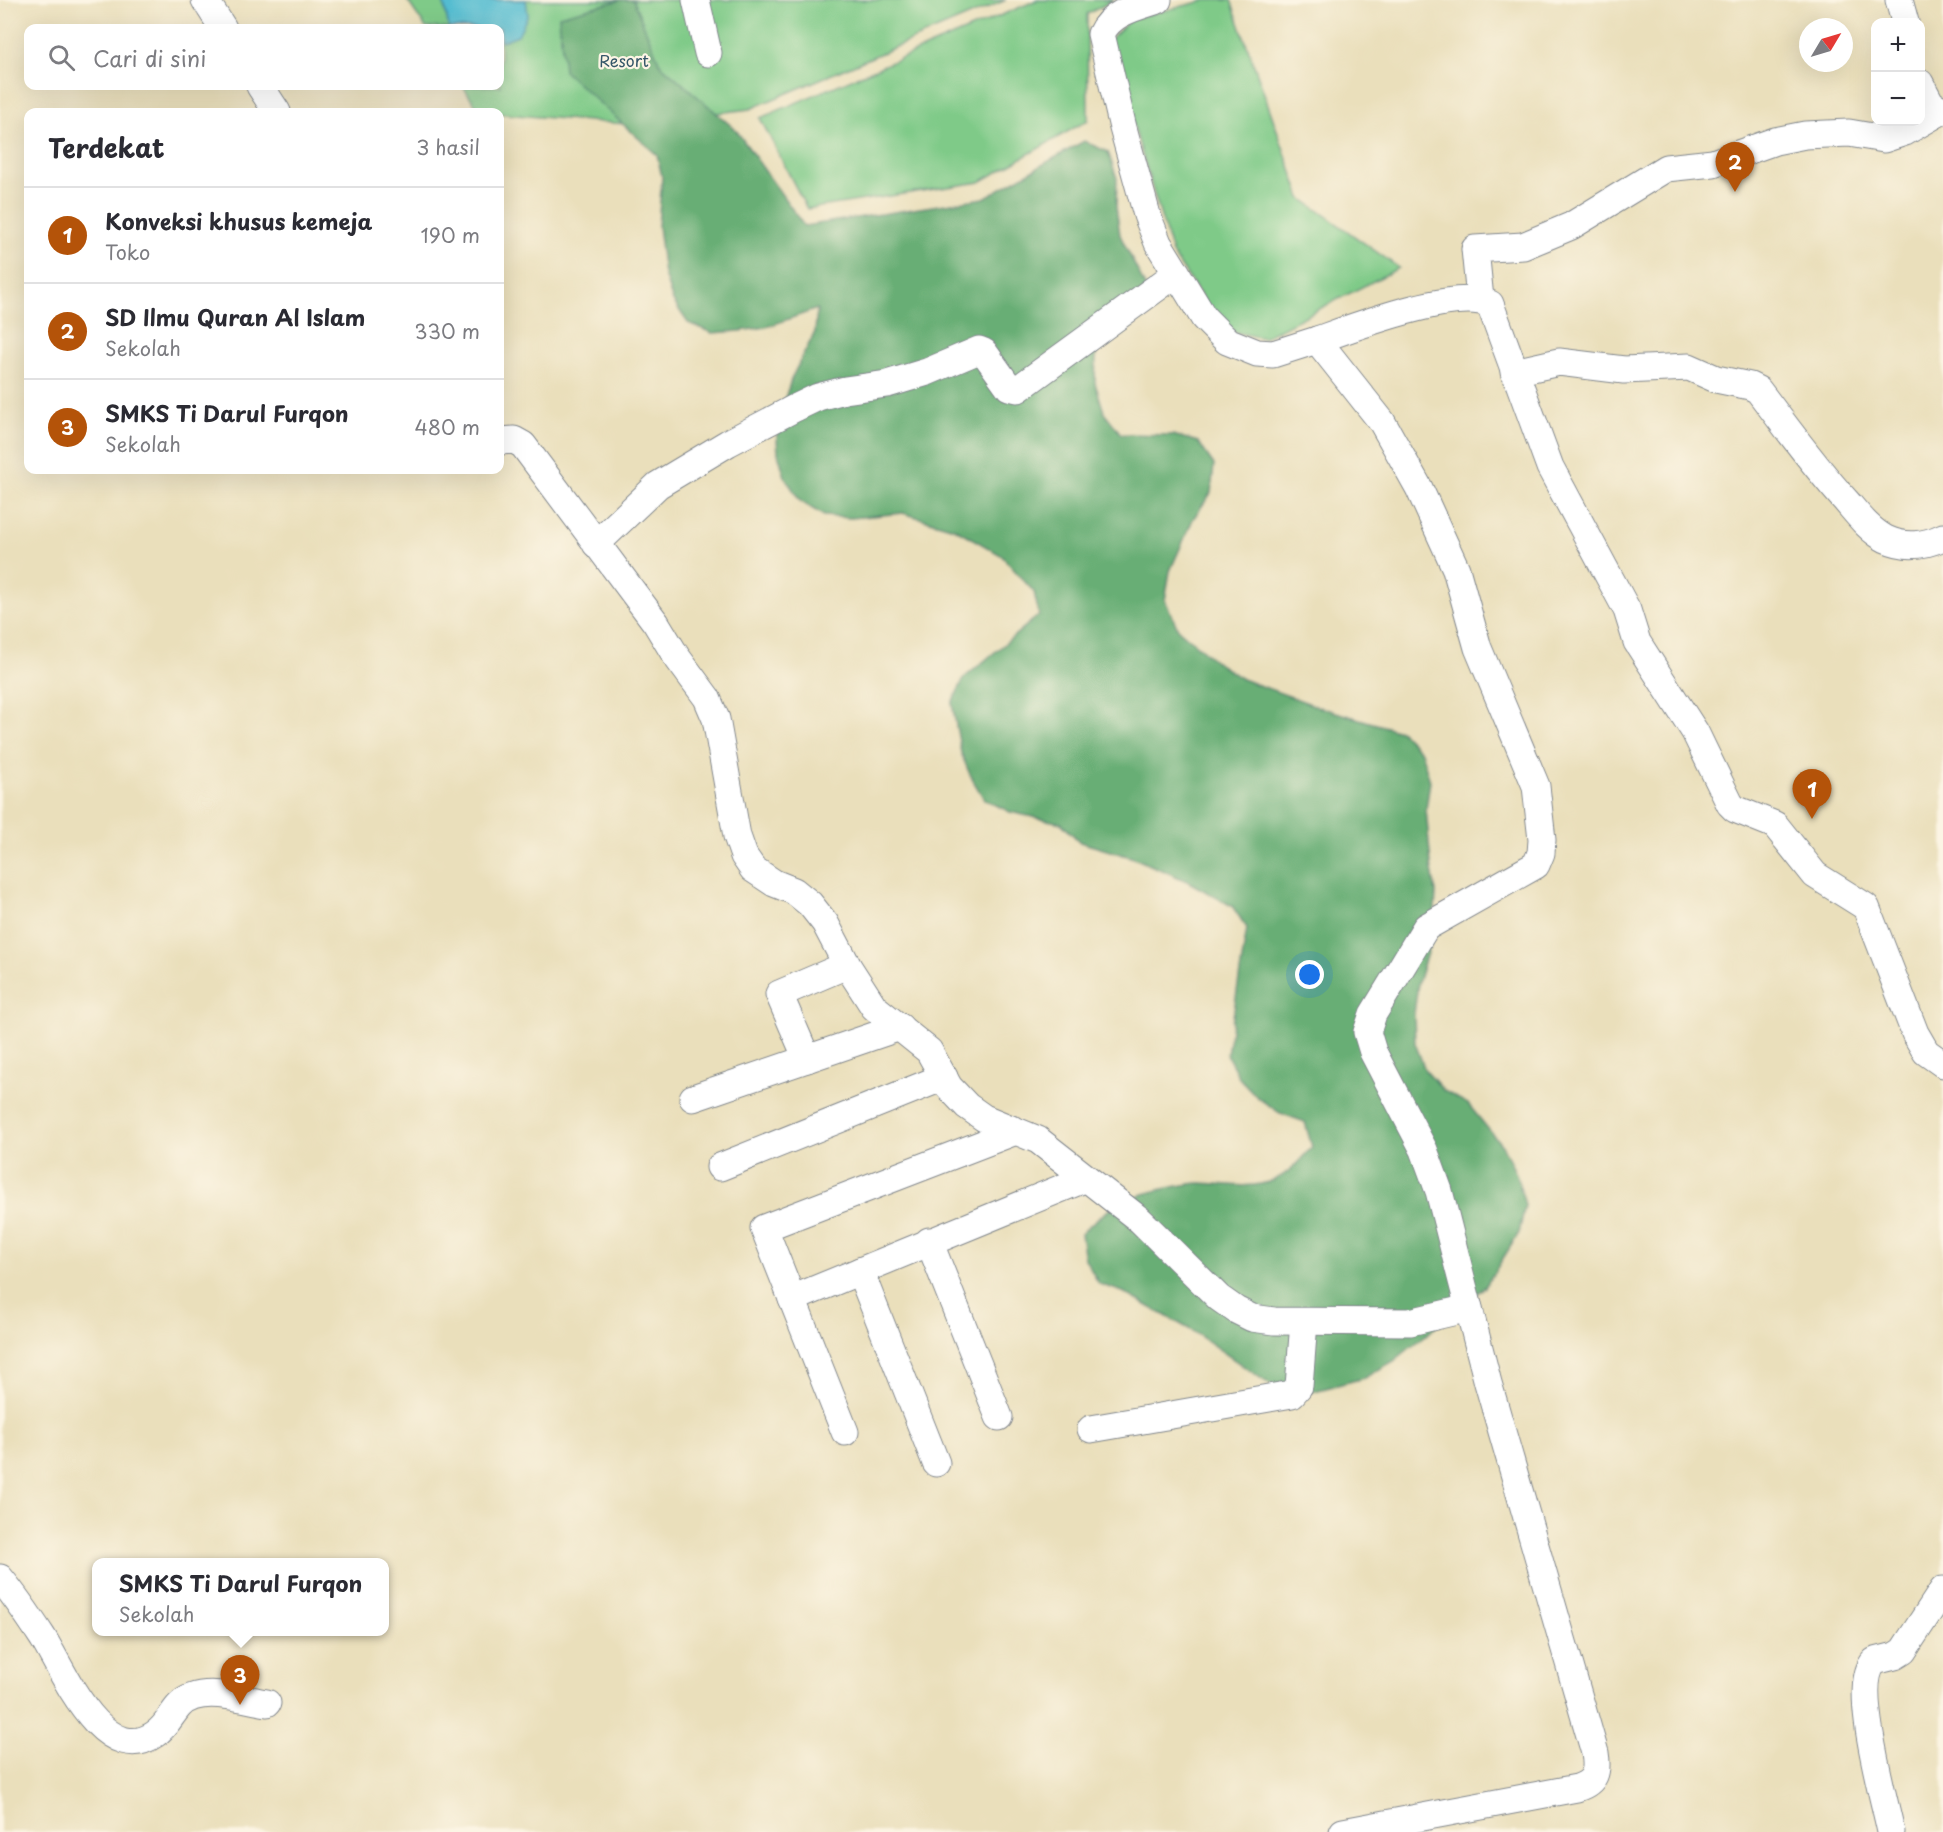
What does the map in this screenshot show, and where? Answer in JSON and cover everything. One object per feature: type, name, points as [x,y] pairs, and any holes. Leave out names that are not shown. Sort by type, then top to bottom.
[{"type":"street","points":[[205,0],[220,24]]},
{"type":"street","points":[[696,0],[708,52]]},
{"type":"street","points":[[1158,0],[1116,16],[1101,34],[1123,129],[1147,215],[1158,243],[1210,327],[1235,346],[1257,353],[1273,354],[1419,309],[1480,299],[1490,304],[1536,435],[1559,486],[1627,610],[1637,642],[1695,732],[1730,804],[1735,809],[1775,825],[1815,875],[1866,907],[1915,1032],[1926,1052],[1943,1064]]},
{"type":"street","points":[[1899,0],[1904,18]]},
{"type":"street","points":[[262,90],[274,108]]},
{"type":"street","points":[[1925,93],[1931,104],[1943,110]]},
{"type":"street","points":[[1480,299],[1475,249],[1523,246],[1572,226],[1666,168],[1713,163],[1774,141],[1805,135],[1849,133],[1884,139],[1905,132],[1943,110]]},
{"type":"street","points":[[596,544],[658,485],[728,443],[818,397],[887,384],[917,375],[979,350],[984,352],[1006,384],[1013,389],[1018,388],[1177,273]]},
{"type":"street","points":[[1317,340],[1382,422],[1419,488],[1456,569],[1478,648],[1532,773],[1537,793],[1542,849],[1536,866],[1426,927],[1373,1014],[1367,1032],[1373,1052],[1407,1114],[1432,1169],[1468,1308],[1595,1753],[1596,1773],[1590,1782],[1577,1788],[1343,1832]]},
{"type":"street","points":[[1514,372],[1559,363],[1624,370],[1689,367],[1716,380],[1750,386],[1758,390],[1832,486],[1874,531],[1885,538],[1906,545],[1929,544],[1943,537]]},
{"type":"street","points":[[504,441],[514,440],[523,445],[656,622],[712,707],[737,836],[744,856],[761,876],[794,891],[810,903],[825,923],[847,965],[874,1007],[929,1051],[956,1096],[967,1106],[984,1118],[1038,1140],[1084,1179],[1140,1220],[1219,1298],[1252,1318],[1304,1322],[1410,1322],[1468,1308]]},
{"type":"street","points":[[807,1059],[779,994],[847,965]]},
{"type":"street","points":[[693,1098],[900,1027]]},
{"type":"street","points":[[720,1167],[944,1077]]},
{"type":"street","points":[[845,1432],[764,1227],[1016,1131]]},
{"type":"street","points":[[792,1299],[1084,1179]]},
{"type":"street","points":[[929,1241],[999,1417]]},
{"type":"street","points":[[860,1271],[936,1463]]},
{"type":"street","points":[[1090,1429],[1292,1394],[1299,1386],[1304,1322]]},
{"type":"street","points":[[0,1578],[44,1641],[66,1682],[86,1711],[109,1732],[123,1739],[144,1740],[155,1734],[179,1705],[198,1695],[267,1703]]},
{"type":"street","points":[[1891,1832],[1869,1728],[1868,1672],[1875,1661],[1895,1656],[1903,1651],[1943,1590]]},
{"type":"green space","name":"Resort","points":[[407,0],[1006,0],[750,109],[626,124],[504,114],[504,108],[477,108],[466,90],[504,90],[504,24],[423,24]]},
{"type":"green space","points":[[621,0],[633,0],[660,64],[736,130],[804,226],[984,198],[1084,141],[1108,152],[1117,178],[1116,207],[1120,235],[1146,288],[1107,328],[1096,354],[1095,383],[1104,412],[1121,434],[1173,435],[1198,442],[1214,465],[1211,493],[1193,519],[1170,571],[1165,600],[1178,629],[1220,665],[1242,679],[1322,708],[1400,731],[1421,752],[1430,781],[1426,809],[1436,892],[1434,929],[1418,983],[1414,1014],[1415,1043],[1425,1070],[1444,1091],[1468,1104],[1503,1147],[1517,1176],[1525,1205],[1519,1233],[1485,1287],[1394,1361],[1364,1378],[1307,1393],[1278,1390],[1191,1330],[1123,1292],[1099,1284],[1085,1259],[1081,1234],[1101,1215],[1122,1202],[1146,1193],[1191,1184],[1247,1186],[1265,1183],[1285,1174],[1312,1147],[1305,1122],[1280,1113],[1258,1098],[1240,1079],[1227,1055],[1247,928],[1232,906],[1187,881],[1134,858],[1080,842],[1061,823],[1010,812],[984,799],[961,753],[952,703],[964,678],[1039,615],[1034,592],[1001,555],[954,528],[903,513],[851,518],[824,516],[800,501],[785,477],[778,453],[776,425],[792,377],[815,332],[817,309],[766,327],[712,333],[688,323],[673,301],[664,274],[658,226],[662,177],[657,155],[564,71],[559,16]]},
{"type":"green space","points":[[1037,0],[1114,0],[1087,14],[1088,120],[980,182],[807,209],[760,118]]},
{"type":"green space","points":[[1207,0],[1231,0],[1301,198],[1399,268],[1263,338],[1224,330],[1172,253],[1108,41],[1131,19]]},
{"type":"water","points":[[443,0],[526,0],[528,15],[518,35],[504,40],[504,24],[448,24]]},
{"type":"place","name":"SD Ilmu Quran Al Islam","points":[[1735,192]]},
{"type":"place","name":"Konveksi khusus kemeja","points":[[1812,819]]},
{"type":"place","name":"SMKS Ti Darul Furqon","points":[[240,1705]]}]
